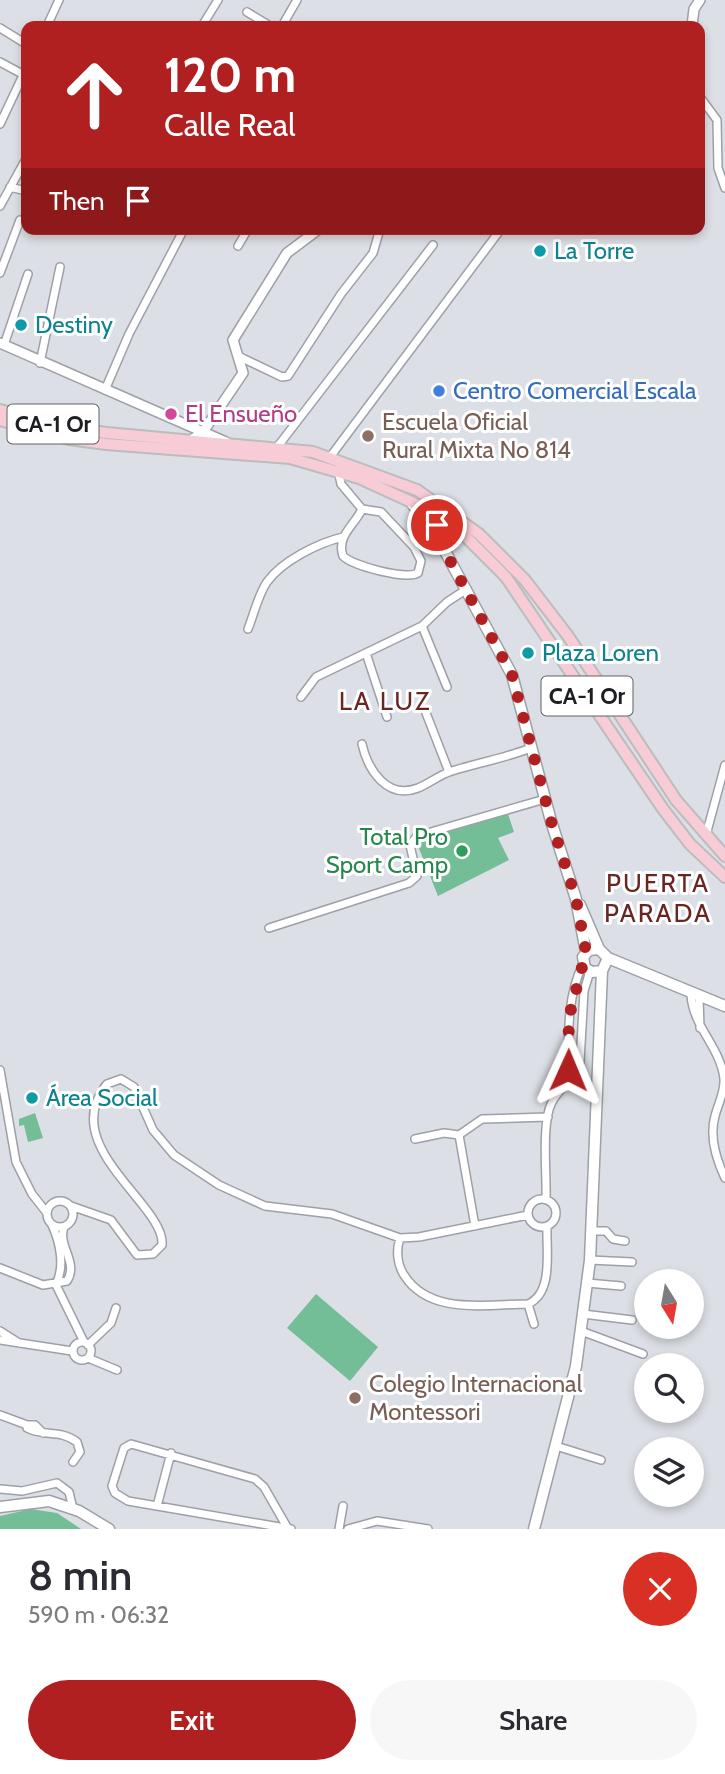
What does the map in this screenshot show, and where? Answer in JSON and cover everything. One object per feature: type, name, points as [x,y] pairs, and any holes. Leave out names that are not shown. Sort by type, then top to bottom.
[{"type":"highway","name":"CA-1 Or","points":[[0,410],[68,428],[278,446],[330,457],[417,490],[463,521],[507,560],[554,616],[671,794],[725,856]]},
{"type":"highway","name":"CA-1 Or","points":[[0,420],[69,439],[264,454],[313,463],[355,476],[405,498],[444,521],[486,554],[506,578],[663,809],[690,844],[725,877]]},
{"type":"main road","points":[[405,498],[433,529],[512,675],[545,799],[576,899],[586,952],[594,972],[599,1012],[590,1260],[571,1390],[534,1529]]},
{"type":"main road","points":[[433,529],[444,521]]},
{"type":"main road","points":[[576,899],[599,949],[607,958],[725,1006]]},
{"type":"main road","points":[[586,952],[599,949]]},
{"type":"main road","points":[[594,972],[607,958]]},
{"type":"main road","points":[[594,972],[612,965],[624,965]]},
{"type":"main road","points":[[0,1507],[43,1500],[73,1508],[108,1529]]},
{"type":"street","points":[[49,21],[59,0]]},
{"type":"street","points":[[205,21],[218,0]]},
{"type":"street","points":[[285,21],[297,0]]},
{"type":"street","points":[[693,21],[694,9],[700,0]]},
{"type":"street","points":[[247,12],[262,21]]},
{"type":"street","points":[[0,28],[21,41]]},
{"type":"street","points":[[0,62],[21,72]]},
{"type":"street","points":[[1,120],[21,82]]},
{"type":"street","points":[[705,104],[717,120],[718,168],[725,188]]},
{"type":"street","points":[[0,206],[21,168]]},
{"type":"street","points":[[10,187],[21,190]]},
{"type":"street","points":[[0,273],[20,220]]},
{"type":"street","points":[[105,390],[181,235]]},
{"type":"street","points":[[238,246],[244,235]]},
{"type":"street","points":[[193,439],[203,432],[243,373],[232,346],[233,340],[286,253],[311,235]]},
{"type":"street","points":[[238,356],[282,377],[288,376],[341,294],[373,253],[378,235]]},
{"type":"street","points":[[330,457],[496,235]]},
{"type":"street","points":[[278,446],[433,245]]},
{"type":"street","points":[[40,363],[60,267]]},
{"type":"street","points":[[28,274],[2,344],[40,363],[228,442]]},
{"type":"street","points":[[338,470],[337,478],[362,509],[381,512],[414,547],[421,561],[418,573],[406,577],[348,561],[341,552],[343,537],[362,509]]},
{"type":"street","points":[[349,493],[355,476]]},
{"type":"street","points":[[248,629],[266,584],[275,572],[318,546],[343,537]]},
{"type":"street","points":[[301,697],[316,677],[422,626],[447,601],[467,589]]},
{"type":"street","points":[[422,626],[447,688]]},
{"type":"street","points":[[366,653],[387,718]]},
{"type":"street","points":[[426,713],[449,772]]},
{"type":"street","points":[[362,744],[372,771],[387,787],[408,790],[449,772],[531,748]]},
{"type":"street","points":[[705,836],[725,765]]},
{"type":"street","points":[[269,928],[409,883],[417,876],[410,845],[417,836],[545,799]]},
{"type":"street","points":[[568,1083],[569,1017],[576,981],[594,972]]},
{"type":"street","points":[[546,1200],[548,1117],[552,1102],[577,1073],[584,991],[594,972]]},
{"type":"street","points":[[695,996],[692,1009],[724,1079],[713,1135],[716,1157],[725,1178]]},
{"type":"street","points":[[0,1070],[4,1080],[12,1149],[32,1194],[47,1213],[60,1253],[60,1276],[56,1285]]},
{"type":"street","points":[[40,1202],[52,1204],[61,1201],[111,1220],[137,1255],[153,1254],[162,1245],[163,1237],[155,1222],[113,1169],[101,1145],[96,1121],[98,1102],[107,1084],[121,1079],[134,1087],[150,1124],[162,1143],[219,1185],[265,1206],[332,1213],[400,1238],[419,1237],[528,1215]]},
{"type":"street","points":[[415,1139],[444,1133],[459,1135],[482,1119],[548,1117]]},
{"type":"street","points":[[459,1135],[475,1226]]},
{"type":"street","points":[[546,1200],[553,1205],[556,1213],[547,1226],[537,1226],[528,1215],[533,1202],[546,1200]]},
{"type":"street","points":[[47,1213],[52,1204]]},
{"type":"street","points":[[71,1206],[72,1220]]},
{"type":"street","points":[[0,1268],[43,1285],[56,1285],[67,1281],[72,1272],[62,1235],[64,1227],[88,1212]]},
{"type":"street","points":[[51,1224],[64,1227]]},
{"type":"street","points":[[400,1238],[397,1250],[402,1270],[412,1285],[428,1297],[449,1305],[528,1304],[538,1298],[544,1288],[547,1226]]},
{"type":"street","points":[[592,1231],[606,1231],[613,1239],[625,1241]]},
{"type":"street","points":[[590,1260],[632,1262]]},
{"type":"street","points":[[587,1283],[621,1286]]},
{"type":"street","points":[[56,1285],[91,1353],[88,1358]]},
{"type":"street","points":[[528,1304],[534,1324]]},
{"type":"street","points":[[72,1351],[76,1344],[86,1343],[111,1323],[116,1308]]},
{"type":"street","points":[[583,1314],[632,1320]]},
{"type":"street","points":[[0,1331],[23,1345]]},
{"type":"street","points":[[581,1331],[640,1353]]},
{"type":"street","points":[[0,1340],[72,1351],[79,1360],[88,1358],[117,1370]]},
{"type":"street","points":[[0,1415],[35,1425],[43,1433],[62,1433],[77,1441],[80,1452],[73,1462]]},
{"type":"street","points":[[126,1445],[171,1453],[255,1479],[264,1487],[289,1528],[128,1502],[113,1490],[126,1445]]},
{"type":"street","points":[[556,1446],[601,1460]]},
{"type":"street","points":[[157,1506],[171,1453]]},
{"type":"street","points":[[0,1489],[22,1491],[57,1483],[69,1492],[73,1508]]},
{"type":"street","points":[[340,1529],[343,1506]]},
{"type":"street","points":[[348,1529],[377,1521],[427,1529]]},
{"type":"green space","name":"Total Pro Sport Camp","points":[[508,814],[514,832],[498,838],[509,860],[438,896],[416,841]]},
{"type":"green space","points":[[35,1113],[43,1138],[28,1142],[24,1125],[19,1126],[19,1119]]},
{"type":"green space","points":[[316,1294],[378,1347],[350,1381],[287,1328]]},
{"type":"green space","points":[[31,1509],[57,1513],[81,1529],[0,1529],[0,1516]]},
{"type":"place","name":"La Torre","points":[[540,251]]},
{"type":"place","name":"Destiny","points":[[21,325]]},
{"type":"place","name":"Centro Comercial Escala","points":[[439,391]]},
{"type":"place","name":"El Ensueño","points":[[171,414]]},
{"type":"place","name":"Escuela Oficial Rural Mixta No 814","points":[[368,436]]},
{"type":"place","name":"Plaza Loren","points":[[528,653]]},
{"type":"place","name":"Total Pro Sport Camp","points":[[462,851]]},
{"type":"place","name":"Área Social","points":[[32,1098]]},
{"type":"place","name":"Colegio Internacional Montessori","points":[[355,1398]]},
{"type":"district","name":"LA LUZ","points":[[385,701]]},
{"type":"district","name":"PUERTA PARADA","points":[[658,898]]},
{"type":"route","points":[[437,525],[433,529],[512,675],[551,821],[576,899],[586,952],[572,997],[568,1070]]}]
